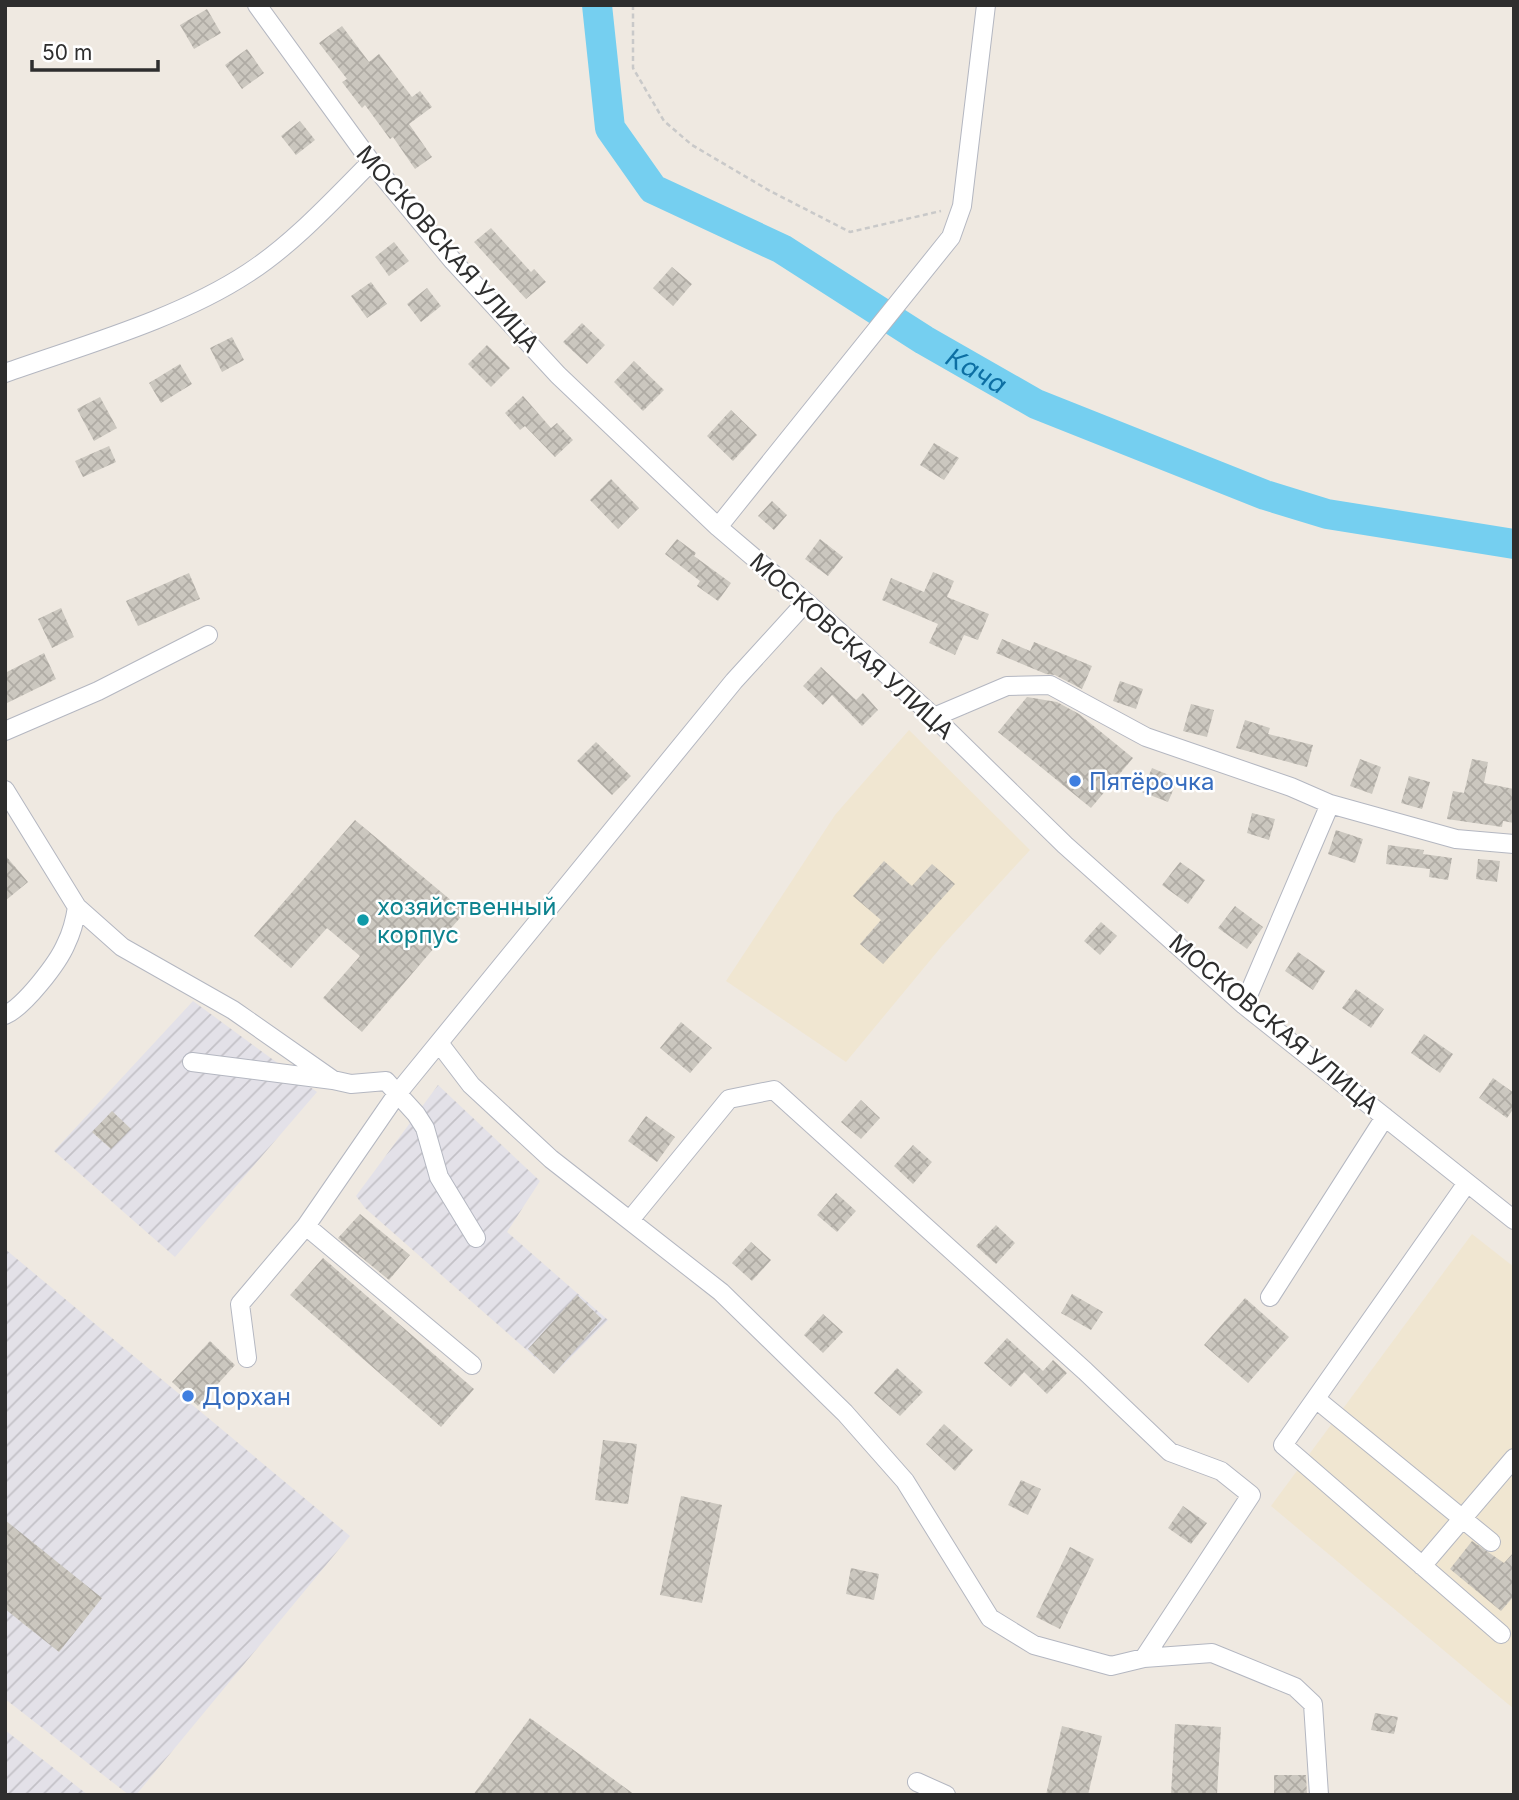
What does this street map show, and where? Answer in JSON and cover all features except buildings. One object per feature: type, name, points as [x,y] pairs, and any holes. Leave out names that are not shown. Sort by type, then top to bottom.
[{"type":"street","name":"МОСКОВСКАЯ УЛИЦА","points":[[257,5],[371,162],[453,261],[558,375],[718,527],[933,717],[1065,845],[1244,1005],[1514,1220]]},
{"type":"street","points":[[718,527],[951,237],[962,206],[986,5]]},
{"type":"street","points":[[5,373],[191,304],[248,273],[307,225],[371,162]]},
{"type":"street","points":[[247,1358],[240,1304],[306,1226],[397,1094],[734,681],[806,602]]},
{"type":"street","points":[[5,731],[98,691],[208,635]]},
{"type":"street","points":[[933,717],[1007,687],[1050,685],[1146,737],[1291,787],[1330,804],[1457,839],[1514,844]]},
{"type":"street","points":[[5,790],[77,907],[122,947],[233,1010],[333,1080]]},
{"type":"street","points":[[1244,1005],[1330,804]]},
{"type":"street","points":[[5,1015],[43,978],[65,947],[75,922],[77,907]]},
{"type":"street","points":[[439,1043],[471,1085],[551,1159],[721,1292],[880,1451],[905,1481],[990,1618],[1034,1645],[1111,1666],[1144,1658],[1212,1653],[1295,1687],[1313,1704],[1319,1795]]},
{"type":"street","points":[[192,1062],[351,1084],[386,1081],[425,1128],[439,1177],[476,1238]]},
{"type":"street","points":[[629,1220],[729,1099],[774,1090],[1085,1371],[1170,1452],[1221,1471],[1251,1495],[1144,1658]]},
{"type":"street","points":[[1270,1297],[1385,1116]]},
{"type":"street","points":[[1467,1183],[1283,1445],[1501,1634]]},
{"type":"street","points":[[306,1226],[472,1366]]},
{"type":"street","points":[[1316,1399],[1491,1542]]},
{"type":"street","points":[[1422,1566],[1514,1458]]},
{"type":"street","points":[[917,1782],[946,1795]]},
{"type":"path","points":[[633,5],[633,68],[664,121],[692,145],[770,191],[850,232],[962,206]]},
{"type":"shaded area","points":[[909,730],[1030,850],[942,946],[846,1062],[726,981],[835,815]]},
{"type":"shaded area","points":[[193,1001],[317,1092],[175,1257],[54,1151]]},
{"type":"shaded area","points":[[438,1085],[540,1181],[507,1232],[608,1320],[554,1374],[365,1208],[356,1196]]},
{"type":"shaded area","points":[[1472,1234],[1514,1267],[1514,1709],[1271,1506]]},
{"type":"shaded area","points":[[5,1249],[350,1536],[136,1795],[129,1795],[5,1699]]},
{"type":"shaded area","points":[[5,1730],[88,1795],[5,1795]]},
{"type":"waterway","name":"Кача","points":[[597,5],[610,128],[653,189],[782,249],[924,340],[1036,404],[1265,495],[1327,514],[1514,544]]},
{"type":"place","name":"Пятёрочка","points":[[1075,781]]},
{"type":"place","name":"хозяйственный корпус","points":[[363,920]]},
{"type":"place","name":"Дорхан","points":[[188,1396]]}]
